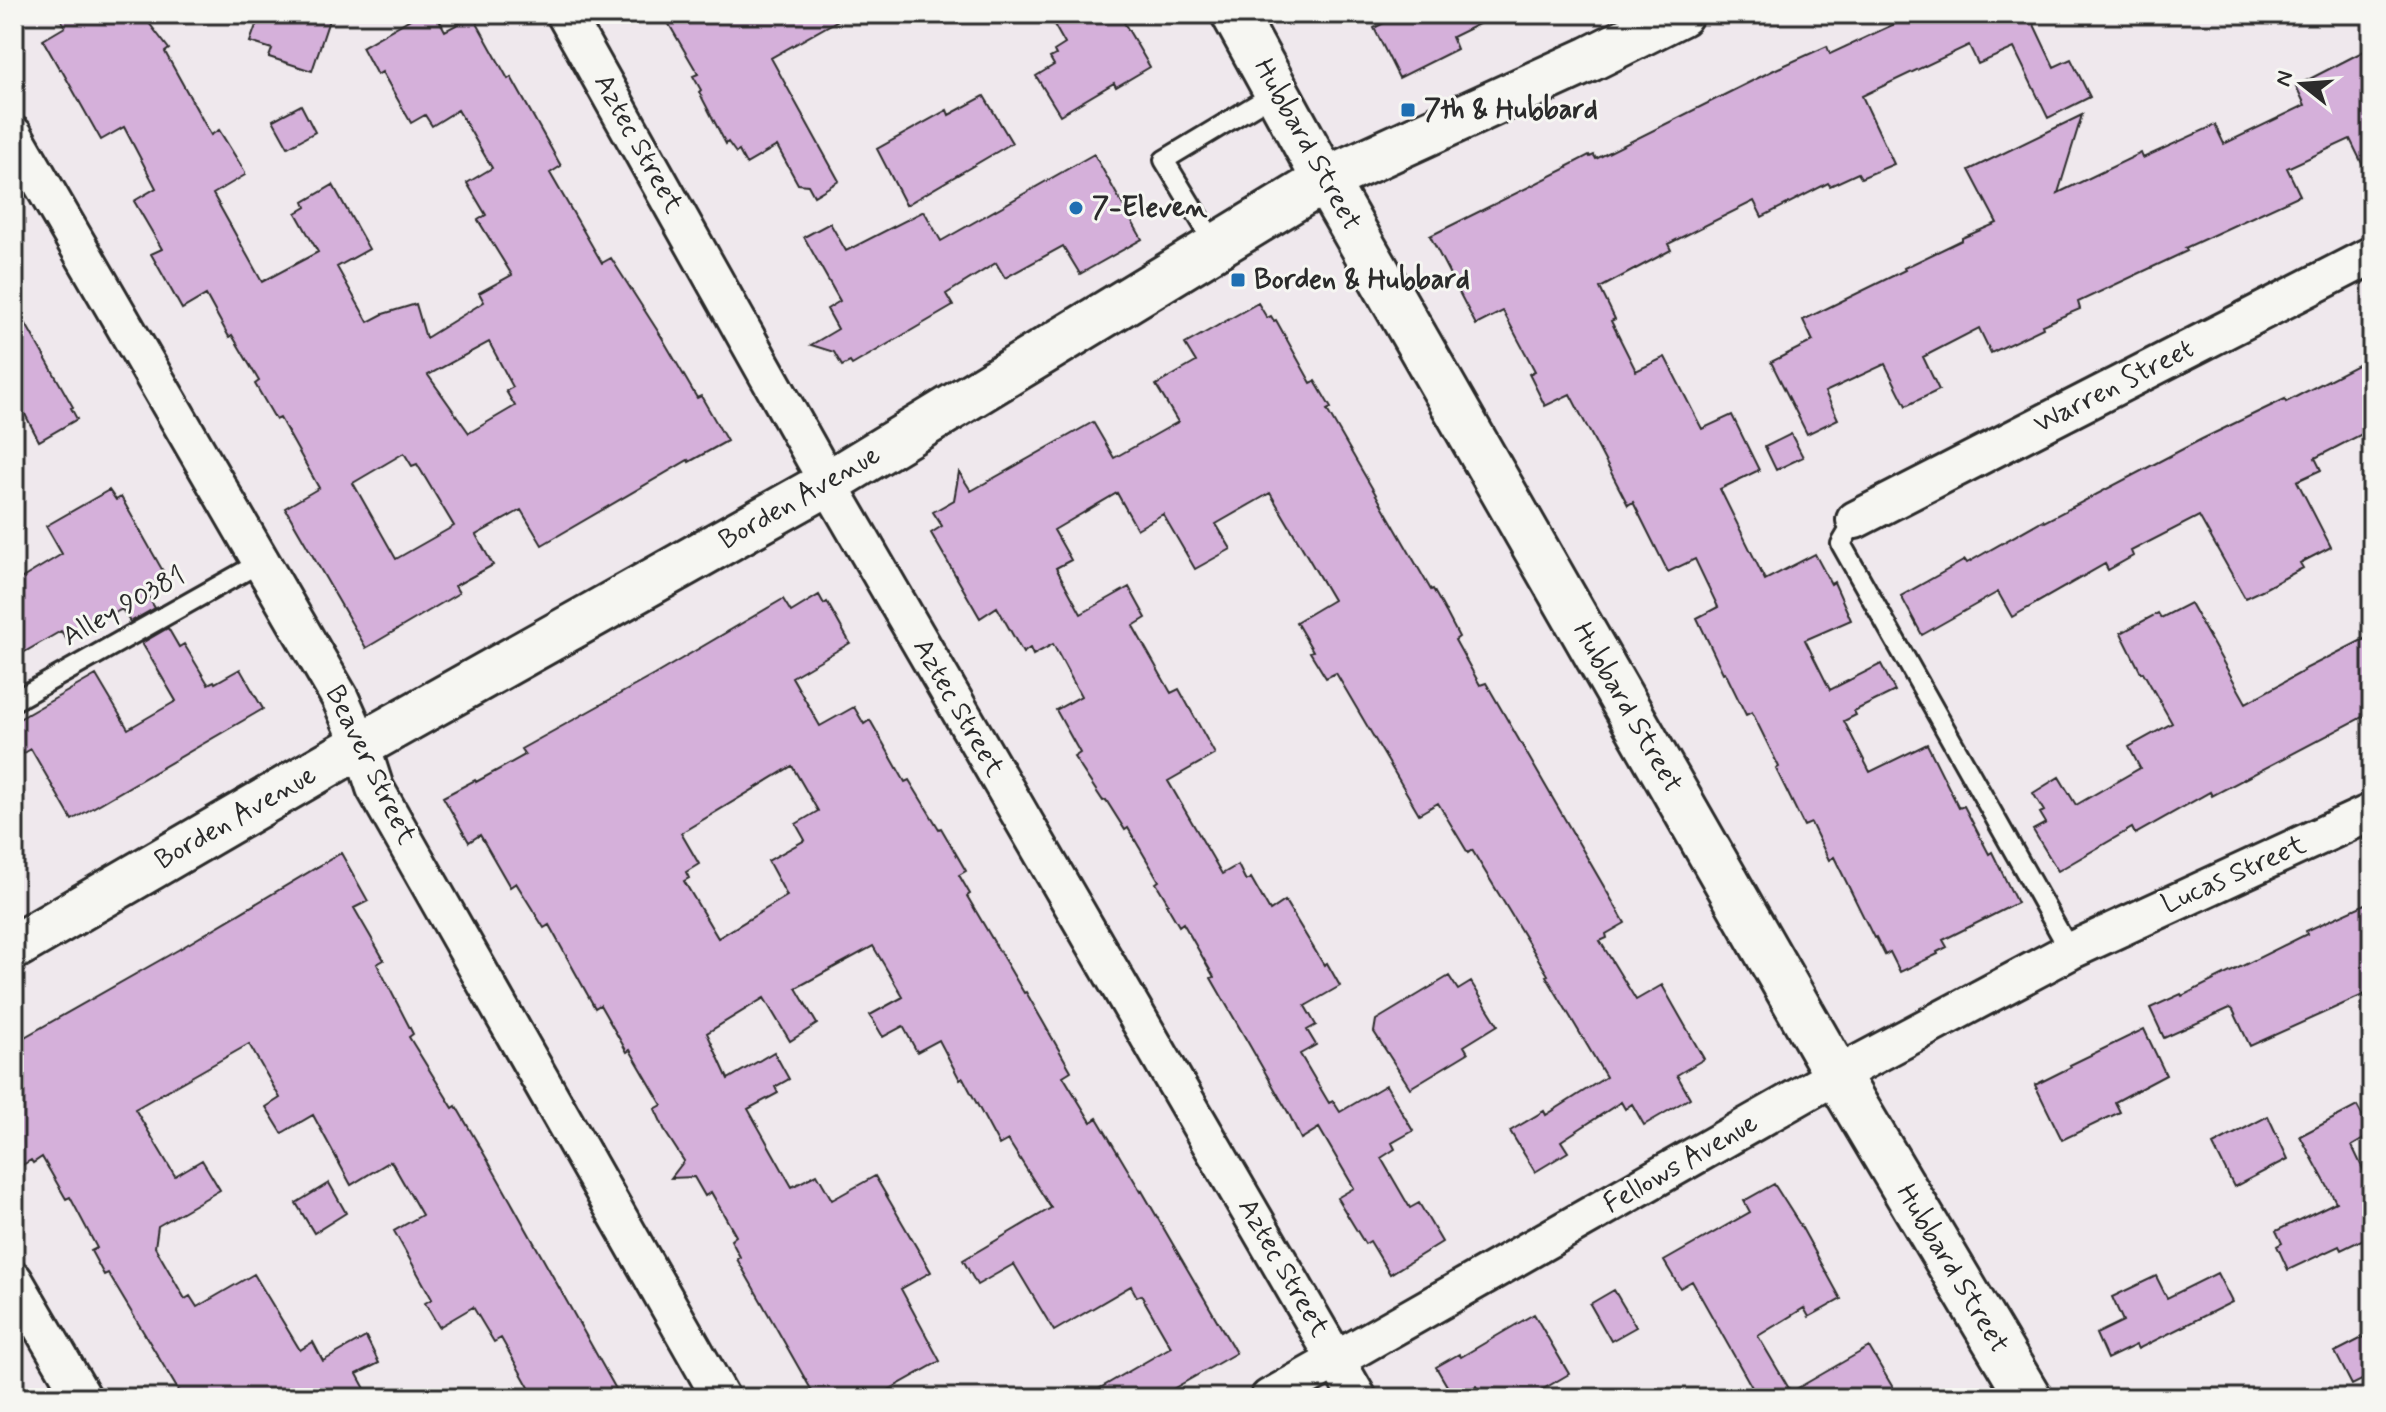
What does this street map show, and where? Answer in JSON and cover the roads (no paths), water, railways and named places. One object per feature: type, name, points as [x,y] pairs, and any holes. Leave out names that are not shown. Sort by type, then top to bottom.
[{"type":"street","name":"Aztec Street","points":[[565,14],[828,483],[1358,1398]]},
{"type":"street","name":"Hubbard Street","points":[[1234,14],[1325,180],[1837,1075],[2029,1398]]},
{"type":"street","name":"Borden Avenue","points":[[14,947],[361,745],[828,483],[1325,180],[1590,59],[1680,14]]},
{"type":"street","name":"Beaver Street","points":[[14,135],[340,698],[361,745],[375,788],[721,1398]]},
{"type":"street","name":"Warren Street","points":[[1855,520],[2372,255]]},
{"type":"street","name":"Lucas Street","points":[[2084,944],[2372,812]]},
{"type":"street","name":"Fellows Avenue","points":[[1269,1398],[1837,1075],[2084,944]]},
{"type":"street","points":[[14,1280],[83,1398]]},
{"type":"lane","points":[[1216,246],[1164,160],[1277,92]]},
{"type":"lane","points":[[1855,520],[1841,544],[2084,944]]},
{"type":"lane","name":"Alley 90381","points":[[14,701],[261,562]]},
{"type":"place","name":"7th & Hubbard","points":[[1408,110]]},
{"type":"place","name":"7-Eleven","points":[[1076,208]]},
{"type":"place","name":"Borden & Hubbard","points":[[1238,280]]}]
